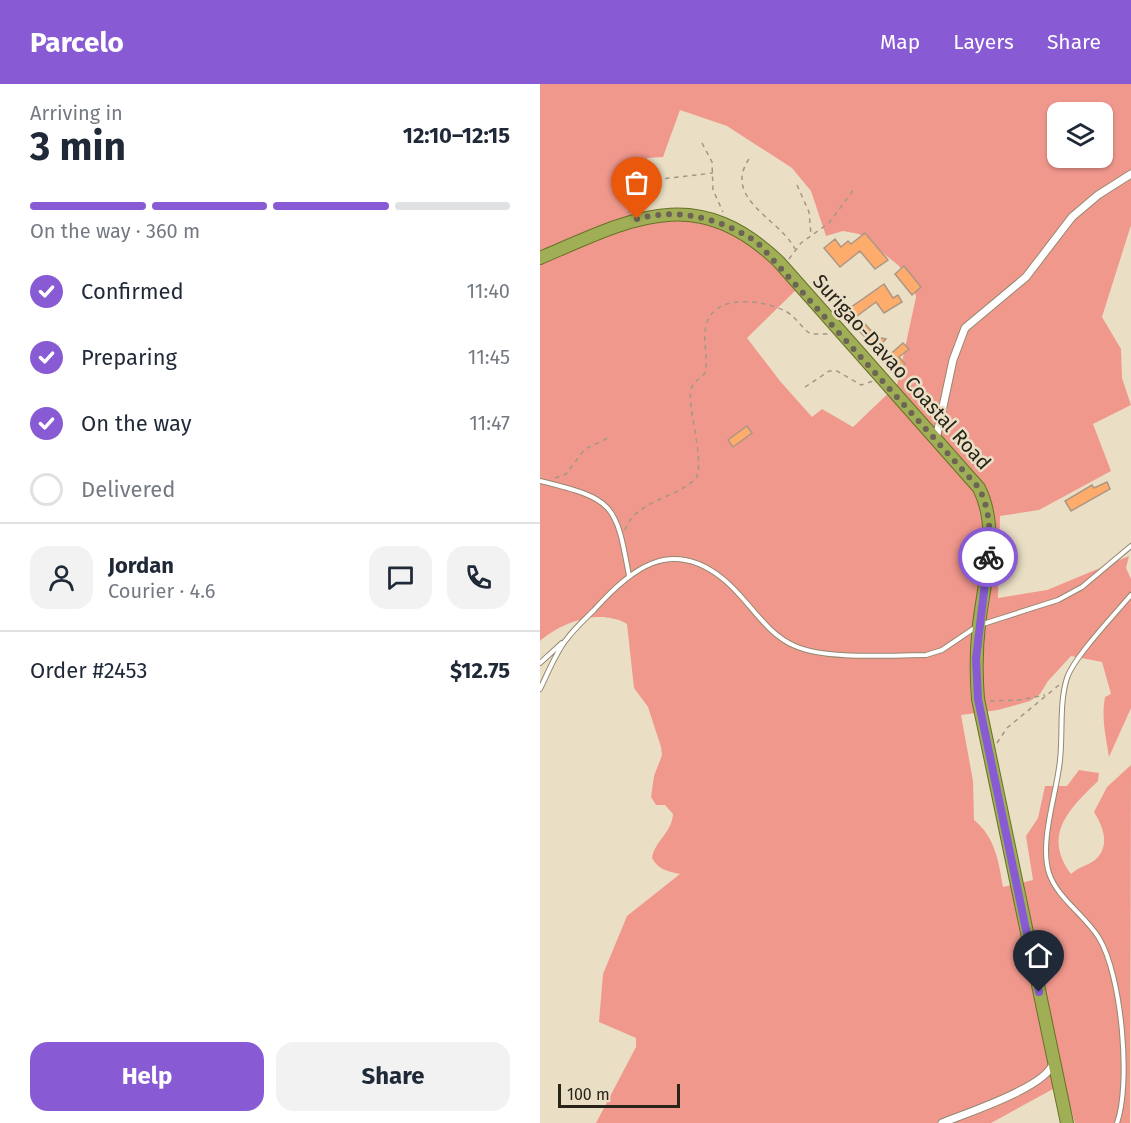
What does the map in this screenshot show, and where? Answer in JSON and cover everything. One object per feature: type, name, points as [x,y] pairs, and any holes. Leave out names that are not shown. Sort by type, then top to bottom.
[{"type":"highway","name":"Surigao-Davao Coastal Road","points":[[540,258],[622,224],[663,214],[708,218],[727,224],[757,242],[781,265],[971,477],[987,506],[989,546],[979,625],[978,699],[1067,1123]]},
{"type":"street","points":[[936,439],[953,360],[965,328],[1026,277],[1058,233],[1078,212],[1131,174]]},
{"type":"street","points":[[942,1123],[1041,1079],[1052,1068],[1054,1060]]},
{"type":"lane","points":[[541,482],[605,503],[616,518],[629,576]]},
{"type":"lane","points":[[540,663],[629,576],[648,563],[662,559],[675,558],[697,563],[721,577],[742,595],[776,635],[796,646],[819,653],[926,656],[942,650],[979,625],[1058,600],[1082,587],[1131,546]]},
{"type":"lane","points":[[1118,1123],[1124,1110],[1128,1080],[1128,1047],[1119,996],[1100,940],[1055,885],[1046,861],[1060,761],[1067,677],[1131,595]]},
{"type":"lane","points":[[540,688],[565,641]]},
{"type":"path","points":[[702,143],[711,156],[715,195],[727,224]]},
{"type":"path","points":[[749,159],[742,174],[746,195],[761,214],[783,231],[795,249]]},
{"type":"path","points":[[622,224],[652,180],[713,172]]},
{"type":"path","points":[[797,185],[809,212],[811,236]]},
{"type":"path","points":[[781,265],[795,249],[829,223],[854,189]]},
{"type":"path","points":[[622,539],[627,524],[632,519],[697,477],[696,427],[690,393],[694,383],[705,373],[705,327],[711,314],[723,305],[733,302],[759,303],[776,306],[790,314],[811,334],[825,336],[838,330]]},
{"type":"path","points":[[806,387],[829,371],[837,371],[861,385],[871,383],[879,376]]},
{"type":"path","points":[[541,482],[566,474],[585,449],[608,438]]},
{"type":"path","points":[[996,745],[1007,728],[1067,677]]},
{"type":"path","points":[[978,699],[1001,702],[1045,695]]},
{"type":"shaded area","points":[[540,84],[1131,84],[1131,225],[1102,317],[1121,349],[1122,378],[1131,405],[1093,424],[1111,471],[1039,510],[1000,516],[998,598],[1047,590],[1129,556],[1126,568],[1131,579],[1131,708],[1109,757],[1104,712],[1105,697],[1111,694],[1102,662],[1071,656],[1048,681],[1040,694],[1030,701],[998,710],[961,715],[973,781],[974,820],[991,842],[998,859],[1003,887],[1033,880],[1026,836],[1038,818],[1045,786],[1067,786],[1079,770],[1099,773],[1098,781],[1069,812],[1059,835],[1059,847],[1063,860],[1071,874],[1095,860],[1103,849],[1104,836],[1094,812],[1107,787],[1131,765],[1130,1123],[1075,1123],[1064,1083],[991,1123],[596,1123],[636,1047],[636,1038],[599,1022],[603,974],[627,916],[680,874],[661,868],[652,858],[656,846],[670,826],[673,814],[665,805],[656,805],[651,797],[654,776],[662,755],[661,747],[648,707],[634,688],[627,624],[616,619],[593,617],[570,623],[540,641]],"holes":[[[680,110],[727,126],[792,168],[811,191],[826,236],[843,231],[859,234],[898,265],[912,281],[916,297],[897,385],[853,427],[822,409],[812,417],[780,381],[747,338],[797,289],[785,276],[759,252],[713,223],[678,215],[641,218],[647,158],[663,157]]]},
{"type":"building","points":[[865,233],[888,260],[875,269],[860,251],[840,267],[824,248],[835,239],[841,247],[848,241],[851,244]]},
{"type":"building","points":[[904,266],[921,287],[912,295],[895,274]]},
{"type":"building","points":[[884,284],[893,298],[898,295],[902,302],[884,313],[876,302],[857,316],[850,308]]},
{"type":"building","points":[[865,324],[877,337],[886,339],[877,349],[858,330]]},
{"type":"building","points":[[903,343],[909,349],[899,357],[905,364],[898,371],[886,358]]},
{"type":"building","points":[[747,426],[752,433],[733,447],[728,440]]},
{"type":"building","points":[[1107,482],[1110,489],[1071,511],[1065,501],[1092,485],[1094,488]]},
{"type":"way so far","points":[[637,219],[663,214],[708,218],[732,226],[757,242],[778,262],[979,488],[987,506],[988,557]]},
{"type":"route","points":[[988,557],[979,625],[976,682],[984,738],[1039,992]]}]
